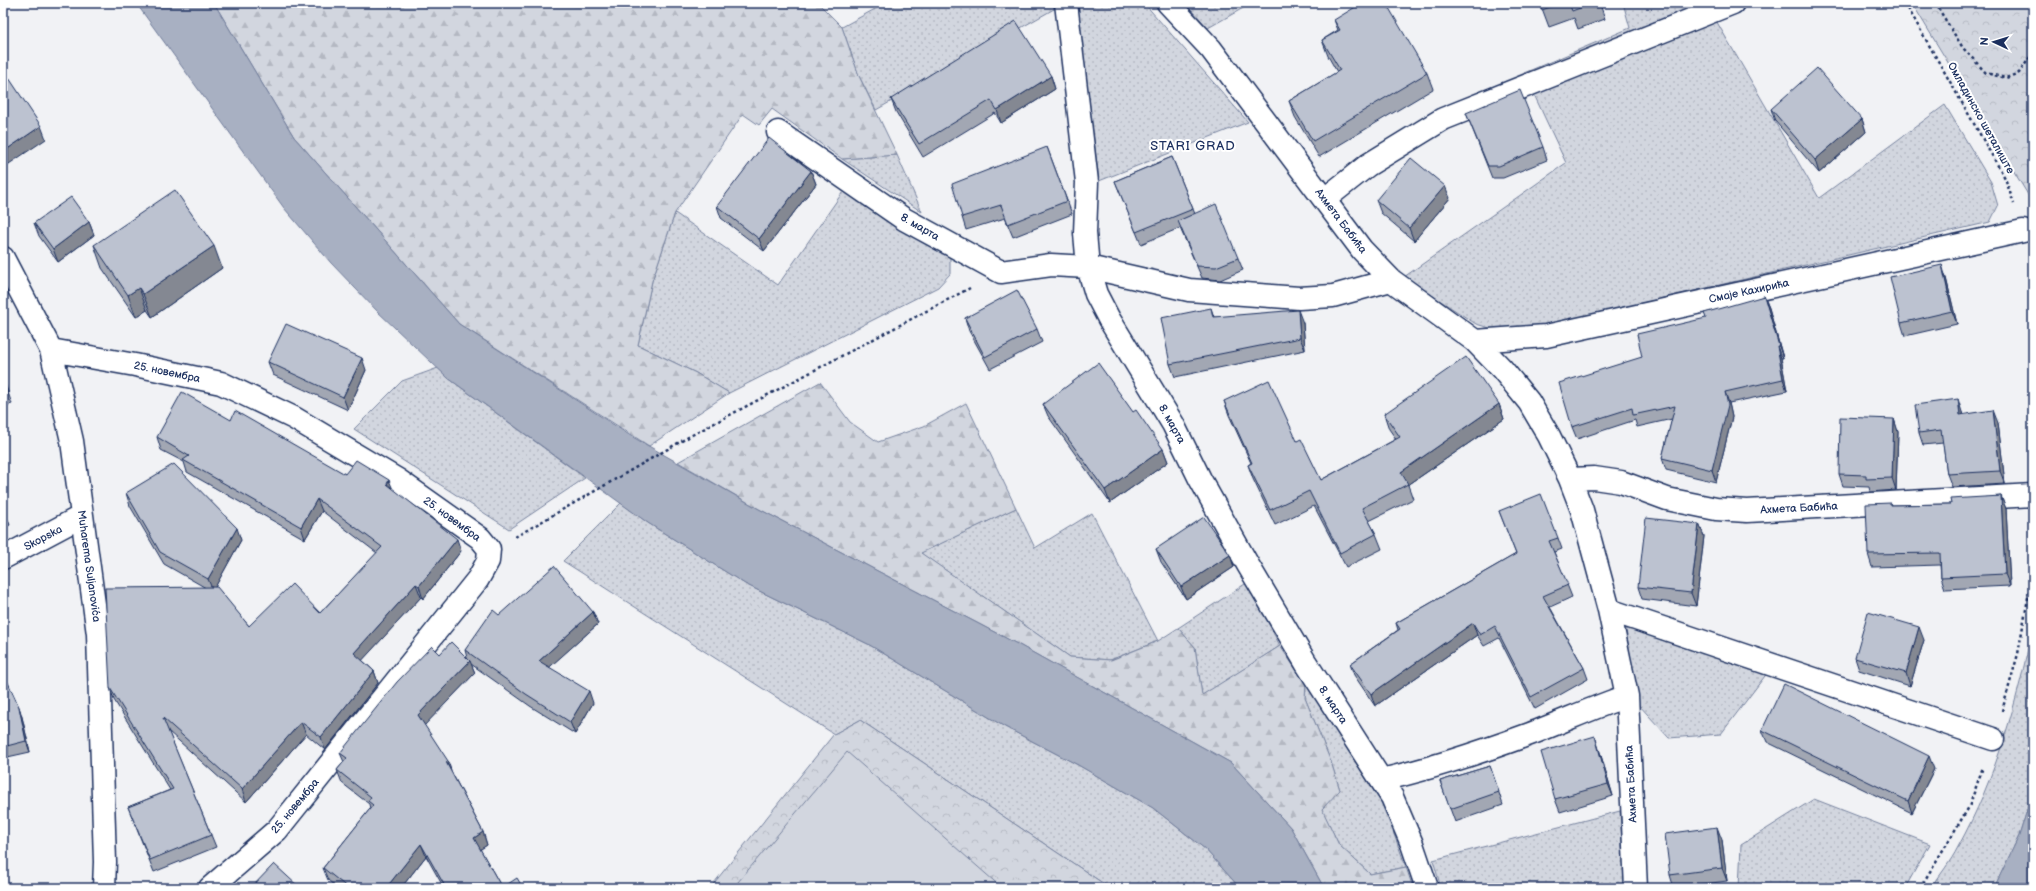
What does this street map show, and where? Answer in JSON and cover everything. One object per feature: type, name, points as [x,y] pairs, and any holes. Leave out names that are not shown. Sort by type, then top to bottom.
[{"type":"street","points":[[1066,3],[1087,182],[1085,233],[1088,266]]},
{"type":"street","name":"Ахмета Бабића","points":[[1168,3],[1211,49],[1362,250],[1391,280],[1475,341],[1502,369],[1529,402],[1570,479],[1582,510],[1609,610],[1627,696],[1636,888]]},
{"type":"street","points":[[1325,200],[1368,166],[1443,119],[1733,3]]},
{"type":"street","name":"8. марта","points":[[778,132],[904,219],[1001,272]]},
{"type":"street","name":"Смaје Кахирића","points":[[1475,341],[1546,336],[2023,231]]},
{"type":"street","name":"Muharema Suljanovića","points":[[3,258],[51,350],[72,441],[98,634],[105,862],[104,888]]},
{"type":"street","points":[[1001,272],[1052,265],[1088,266],[1189,290],[1299,298],[1333,296],[1391,280]]},
{"type":"street","name":"8. марта","points":[[1088,266],[1096,294],[1109,319],[1173,424],[1200,479],[1248,565],[1306,663],[1392,796],[1412,844],[1427,888]]},
{"type":"street","name":"25. новембра","points":[[51,350],[135,365],[220,384],[294,418],[398,480],[480,538],[489,549],[488,561],[478,579],[276,830],[210,888]]},
{"type":"street","name":"Ахмета Бабића","points":[[1570,479],[1594,478],[1621,482],[1667,499],[1716,509],[1747,511],[2033,495]]},
{"type":"street","name":"Skopska","points":[[3,558],[82,516]]},
{"type":"street","points":[[1609,610],[1993,739]]},
{"type":"street","points":[[1381,780],[1418,772],[1522,736],[1627,696]]},
{"type":"path","name":"Омладинскo шеталиште","points":[[1905,3],[2005,178],[2023,231],[2033,271]]},
{"type":"path","points":[[1935,3],[1963,48],[1986,73],[2006,78],[2019,73],[2033,53]]},
{"type":"path","points":[[542,521],[692,435],[1001,272]]},
{"type":"green space","points":[[214,3],[818,3],[842,27],[859,76],[897,155],[842,159],[772,109],[759,125],[743,114],[675,213],[652,281],[638,345],[696,373],[729,393],[649,446],[459,324],[294,137]]},
{"type":"green space","points":[[886,3],[1053,3],[1054,9],[876,110],[859,76],[842,27]]},
{"type":"green space","points":[[1077,3],[1144,3],[1248,122],[1099,181]]},
{"type":"green space","points":[[1186,3],[1252,3],[1208,28]]},
{"type":"green space","points":[[1623,3],[1708,3],[1718,24],[1819,198],[1945,105],[1991,182],[1998,206],[1990,222],[1539,327],[1500,331],[1476,324],[1404,277],[1566,163],[1524,73],[1630,28]]},
{"type":"green space","points":[[1912,3],[2033,3],[2033,203]]},
{"type":"green space","points":[[897,155],[922,212],[842,159]]},
{"type":"green space","points":[[847,186],[950,257],[950,274],[938,287],[729,393],[696,373],[638,345],[652,281],[675,213],[778,285]]},
{"type":"green space","points":[[438,368],[448,378],[585,478],[509,529],[354,429],[402,381]]},
{"type":"green space","points":[[820,382],[850,422],[878,442],[924,426],[966,403],[1016,508],[921,553],[1070,657],[1111,660],[1158,641],[1178,628],[1195,647],[1202,695],[1280,646],[1306,684],[1305,698],[1331,762],[1340,790],[1322,809],[1339,845],[1370,874],[1406,867],[1413,888],[1324,888],[1291,828],[1231,763],[1021,646],[759,509],[678,462]]},
{"type":"green space","points":[[621,503],[648,523],[745,584],[868,644],[1005,727],[1078,765],[1153,808],[1205,849],[1240,888],[1110,888],[860,720],[834,734],[563,561]]},
{"type":"green space","points":[[1016,508],[1035,548],[1092,513],[1158,641],[1110,660],[1070,657],[920,553]]},
{"type":"green space","points":[[1248,582],[1280,646],[1202,696],[1195,647],[1178,628]]},
{"type":"green space","points":[[1634,626],[1768,672],[1721,734],[1669,738],[1638,704],[1626,630]]},
{"type":"green space","points":[[2033,626],[2033,791],[2019,836],[1994,888],[1931,888],[1949,863],[1984,794],[2004,739],[2020,683]]},
{"type":"green space","points":[[1306,684],[1384,807],[1406,867],[1370,874],[1339,845],[1321,808],[1340,790],[1331,762],[1305,698]]},
{"type":"green space","points":[[860,720],[1110,888],[710,888],[834,734]]},
{"type":"green space","points":[[847,752],[1002,888],[733,888]]},
{"type":"green space","points":[[1814,799],[1930,844],[1905,888],[1739,888],[1741,845]]},
{"type":"green space","points":[[1620,811],[1625,888],[1441,888],[1433,860]]},
{"type":"water","points":[[136,3],[214,3],[294,137],[459,324],[631,436],[759,509],[1021,646],[1231,763],[1291,828],[1324,888],[1240,888],[1205,849],[1153,808],[1078,765],[1005,727],[868,644],[745,584],[648,523],[448,378],[378,312],[331,263],[284,208]]},
{"type":"water","points":[[2033,791],[2033,888],[1994,888],[2019,836]]},
{"type":"building","points":[[1362,3],[1386,3],[1427,73],[1313,141],[1289,101],[1340,70],[1322,40],[1340,30],[1334,20]]},
{"type":"building","points":[[1540,3],[1561,3],[1542,10]]},
{"type":"building","points":[[1569,3],[1593,3],[1572,11]]},
{"type":"building","points":[[1016,21],[1051,76],[997,110],[991,100],[919,144],[891,99]]},
{"type":"building","points":[[1817,68],[1862,119],[1815,160],[1771,109]]},
{"type":"building","points":[[3,69],[41,126],[3,152]]},
{"type":"building","points":[[1520,90],[1543,147],[1499,166],[1488,166],[1466,113]]},
{"type":"building","points":[[769,138],[811,171],[759,239],[717,206]]},
{"type":"building","points":[[1047,147],[1067,201],[1008,224],[1001,205],[962,217],[952,184]]},
{"type":"building","points":[[1172,157],[1193,209],[1136,232],[1115,181]]},
{"type":"building","points":[[1411,158],[1445,186],[1409,228],[1376,200]]},
{"type":"building","points":[[175,190],[214,246],[143,294],[139,288],[128,295],[94,245]]},
{"type":"building","points":[[71,197],[89,222],[53,249],[34,223]]},
{"type":"building","points":[[1216,204],[1238,258],[1216,267],[1197,266],[1178,221]]},
{"type":"building","points":[[1942,265],[1952,311],[1901,323],[1890,277]]},
{"type":"building","points":[[1017,290],[1037,329],[985,357],[965,318]]},
{"type":"building","points":[[1764,296],[1779,346],[1777,346],[1783,379],[1725,392],[1728,405],[1712,470],[1662,458],[1675,406],[1633,415],[1632,408],[1572,427],[1559,383],[1642,357],[1637,334],[1706,318],[1704,313]]},
{"type":"building","points":[[1211,308],[1213,317],[1298,310],[1300,338],[1170,364],[1161,318]]},
{"type":"building","points":[[286,324],[362,358],[343,397],[268,362]]},
{"type":"building","points":[[1466,357],[1499,404],[1401,472],[1408,484],[1362,508],[1376,534],[1340,553],[1309,491],[1270,510],[1248,465],[1252,463],[1224,401],[1269,380],[1297,441],[1301,439],[1321,480],[1400,437],[1384,414]]},
{"type":"building","points":[[1098,363],[1133,412],[1136,410],[1163,449],[1105,490],[1043,404]]},
{"type":"building","points":[[3,379],[8,392],[3,394]]},
{"type":"building","points":[[182,392],[231,420],[235,411],[345,474],[356,460],[389,480],[387,484],[457,539],[419,586],[416,584],[354,653],[374,671],[321,737],[301,722],[242,789],[163,718],[211,835],[150,860],[128,807],[173,789],[110,688],[105,588],[217,587],[249,626],[292,584],[320,613],[382,547],[317,499],[301,527],[183,460],[189,456],[157,437]]},
{"type":"building","points":[[1958,399],[1960,415],[1993,410],[2000,471],[1947,474],[1941,430],[1919,433],[1915,405]]},
{"type":"building","points":[[1840,417],[1894,419],[1892,478],[1866,479],[1866,475],[1839,474]]},
{"type":"building","points":[[174,464],[237,528],[208,579],[160,552],[126,493]]},
{"type":"building","points":[[1541,494],[1558,538],[1549,541],[1568,585],[1543,596],[1584,668],[1531,697],[1495,626],[1480,635],[1473,623],[1371,694],[1350,664],[1400,629],[1396,623],[1516,554],[1499,511]]},
{"type":"building","points":[[2001,496],[2005,574],[1941,577],[1940,553],[1868,554],[1866,504],[1951,504],[1950,499]]},
{"type":"building","points":[[1204,517],[1230,555],[1181,587],[1156,549]]},
{"type":"building","points":[[1646,518],[1699,524],[1691,593],[1638,587]]},
{"type":"building","points":[[554,566],[593,612],[539,661],[589,691],[570,722],[526,694],[465,650],[493,610],[499,615]]},
{"type":"building","points":[[1868,612],[1919,627],[1906,673],[1855,658]]},
{"type":"building","points":[[451,642],[470,661],[418,715],[448,761],[446,762],[483,832],[474,838],[502,888],[446,888],[421,844],[386,888],[348,888],[323,868],[373,805],[368,801],[371,797],[337,770],[347,758],[340,753],[397,682],[432,646],[440,654]]},
{"type":"building","points":[[3,672],[19,707],[26,741],[3,747]]},
{"type":"building","points":[[1784,684],[1929,756],[1908,801],[1762,730]]},
{"type":"building","points":[[1595,736],[1608,784],[1555,799],[1541,752]]},
{"type":"building","points":[[1490,766],[1499,792],[1450,809],[1440,781]]},
{"type":"building","points":[[1717,827],[1722,868],[1670,875],[1665,834]]},
{"type":"building","points":[[274,864],[300,888],[251,888]]},
{"type":"building","points":[[517,878],[523,888],[502,888]]},
{"type":"district","name":"STARI GRAD","points":[[1193,146]]}]
